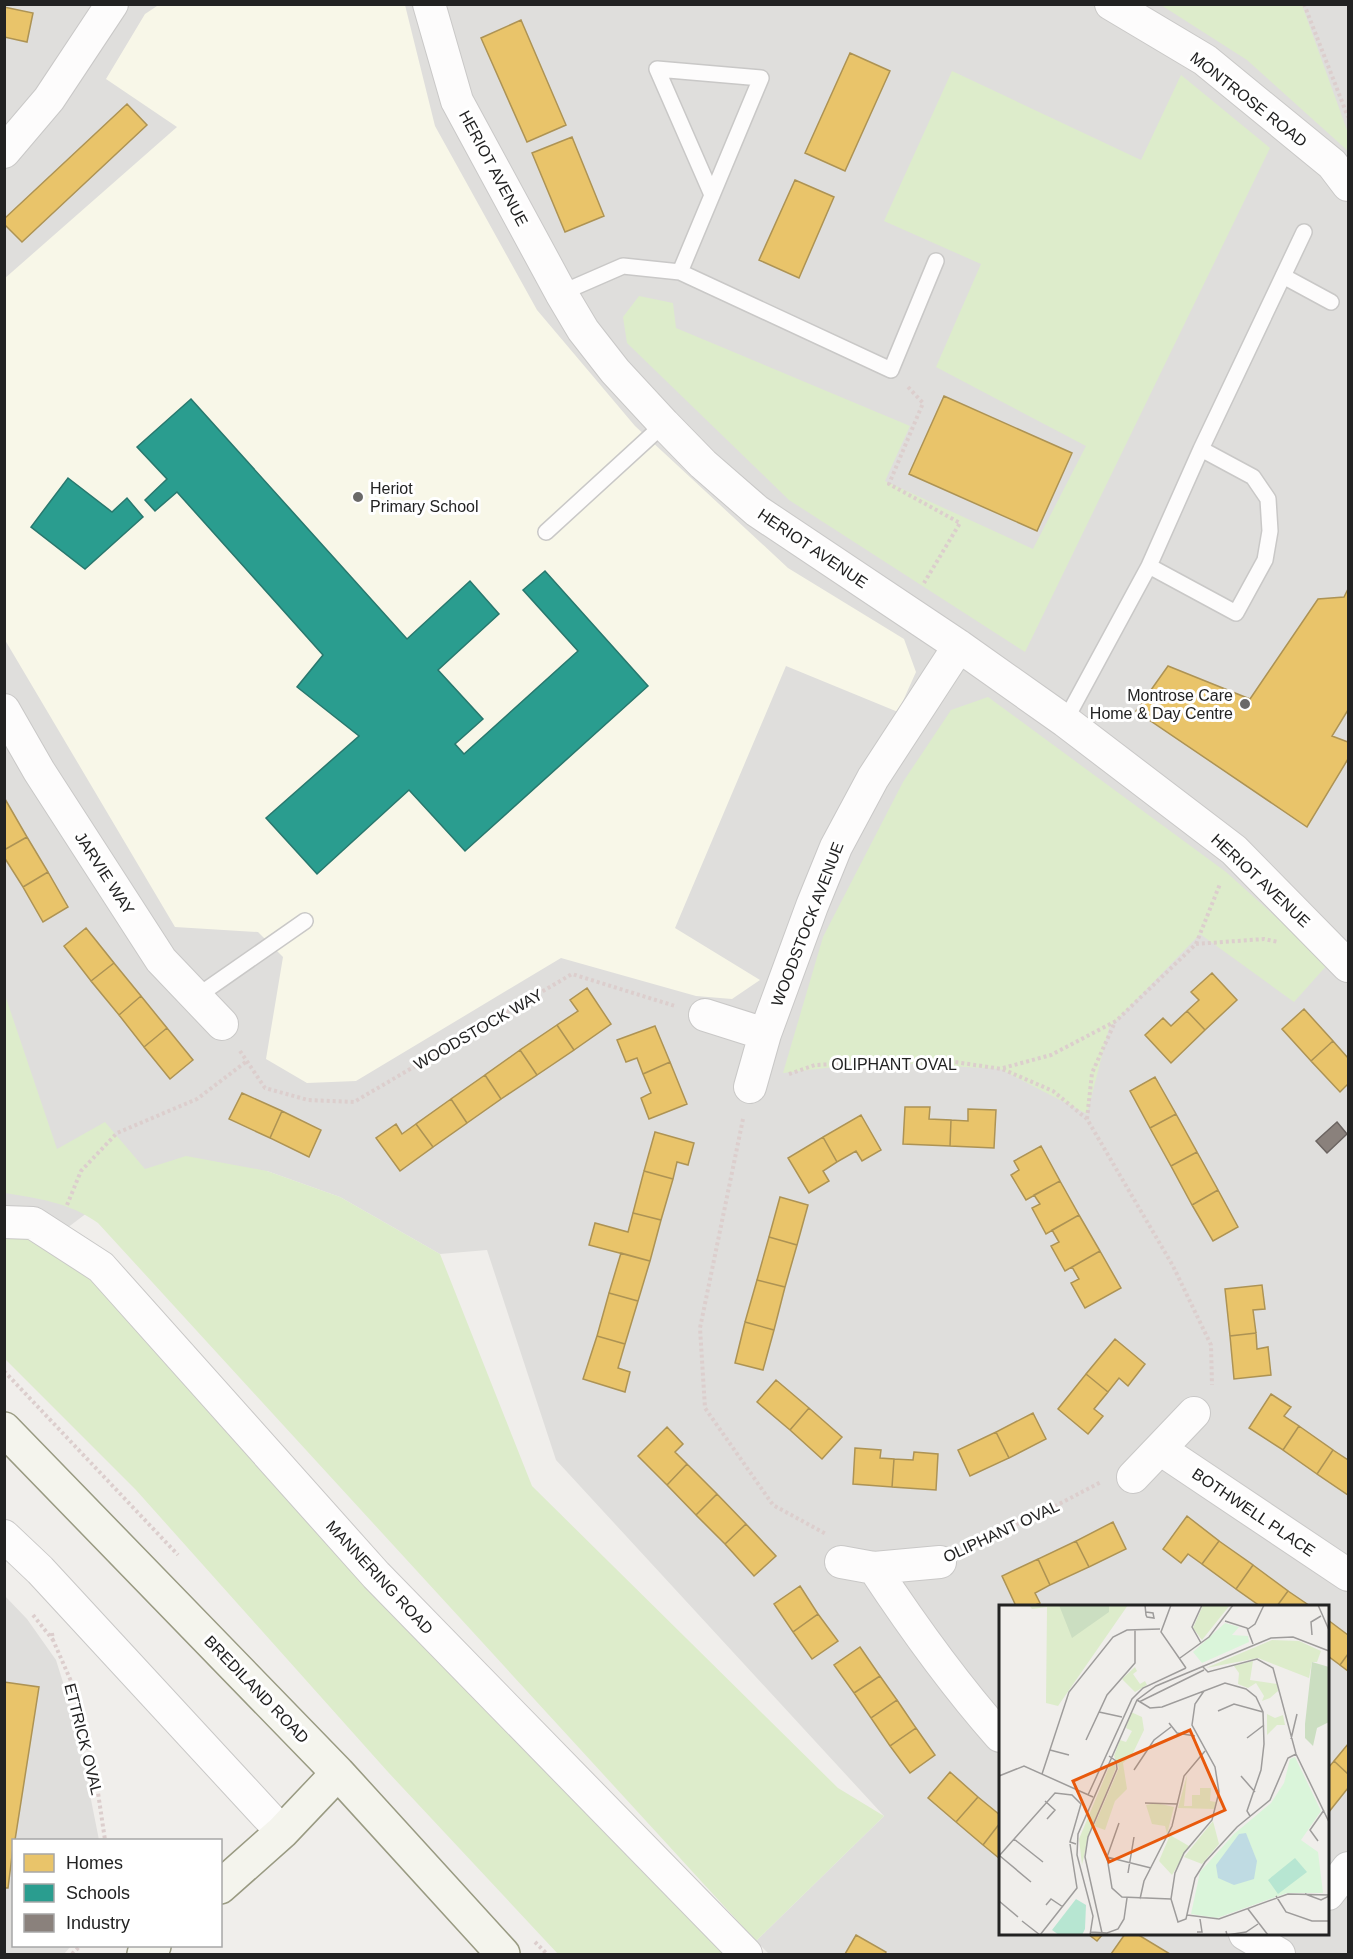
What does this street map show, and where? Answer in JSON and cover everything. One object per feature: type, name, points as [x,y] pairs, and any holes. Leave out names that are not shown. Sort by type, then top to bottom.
[{"type":"street","points":[[4,152],[49,99],[112,4]]},
{"type":"street","name":"HERIOT AVENUE","points":[[429,4],[458,101],[561,293],[583,330],[615,371],[664,424],[703,464],[757,511],[959,646],[1065,721],[1234,850],[1348,966]]},
{"type":"street","name":"MONTROSE ROAD","points":[[1111,4],[1205,60],[1332,164],[1348,185]]},
{"type":"street","name":"WOODSTOCK AVENUE","points":[[750,1088],[765,1034],[836,847],[873,778],[959,646]]},
{"type":"street","name":"JARVIE WAY","points":[[4,710],[39,771],[161,960],[222,1024]]},
{"type":"street","points":[[705,1015],[765,1034]]},
{"type":"street","name":"MANNERING ROAD","points":[[4,1222],[33,1223],[101,1267],[376,1575],[746,1954]]},
{"type":"street","points":[[1133,1477],[1194,1413]]},
{"type":"street","name":"BREDILAND ROAD","points":[[4,1429],[338,1773],[503,1954]]},
{"type":"street","name":"BOTHWELL PLACE","points":[[1160,1449],[1348,1575]]},
{"type":"street","points":[[4,1536],[40,1570],[282,1832]]},
{"type":"street","name":"OLIPHANT OVAL","points":[[841,1562],[874,1568],[940,1562]]},
{"type":"street","points":[[874,1568],[916,1631],[968,1700],[999,1735]]},
{"type":"street","points":[[222,1885],[282,1832],[338,1773]]},
{"type":"street","points":[[1329,1893],[1348,1868]]},
{"type":"street","points":[[1247,1935],[1279,1954],[1294,1935]]},
{"type":"lane","points":[[680,272],[761,78],[657,69],[712,195]]},
{"type":"lane","points":[[1065,721],[1149,566],[1201,449],[1304,232]]},
{"type":"lane","points":[[561,293],[623,266],[680,272],[891,370],[936,261]]},
{"type":"lane","points":[[1283,276],[1331,302]]},
{"type":"lane","points":[[546,532],[664,424]]},
{"type":"lane","points":[[1149,566],[1236,613],[1265,560],[1270,531],[1268,500],[1253,477],[1201,449]]},
{"type":"lane","points":[[196,997],[304,921]]},
{"type":"path","points":[[1304,4],[1348,117]]},
{"type":"path","points":[[891,370],[923,403],[890,484],[960,523],[907,612]]},
{"type":"path","points":[[1002,1069],[1051,1055],[1116,1021],[1196,944],[1234,850]]},
{"type":"path","points":[[1196,944],[1264,939],[1285,943]]},
{"type":"path","name":"WOODSTOCK WAY","points":[[222,1024],[266,1088],[308,1100],[354,1102],[572,974],[705,1015]]},
{"type":"path","points":[[1087,1119],[1092,1073],[1116,1021]]},
{"type":"path","points":[[54,1237],[81,1171],[117,1132],[196,1099],[247,1061]]},
{"type":"path","name":"OLIPHANT OVAL","points":[[750,1088],[815,1065],[948,1061],[1002,1069],[1053,1091],[1087,1119],[1173,1266],[1211,1345],[1212,1385],[1194,1413]]},
{"type":"path","points":[[750,1088],[700,1328],[705,1408],[773,1505],[840,1541],[841,1562]]},
{"type":"path","name":"OLIPHANT OVAL","points":[[940,1562],[959,1549],[1040,1514],[1112,1476],[1133,1477]]},
{"type":"path","name":"ETTRICK OVAL","points":[[51,1629],[53,1640],[74,1688],[98,1786],[105,1839]]},
{"type":"shaded area","name":"Heriot Primary School","points":[[160,4],[405,5],[435,126],[537,310],[635,426],[788,568],[904,639],[916,672],[898,712],[786,666],[675,928],[760,980],[732,999],[696,996],[561,958],[356,1081],[307,1083],[266,1059],[283,957],[258,932],[175,927],[5,640],[4,279],[177,127],[106,79],[145,14]]},
{"type":"shaded area","points":[[5,5],[1348,5],[1348,1954],[769,1954],[756,1941],[884,1816],[556,1460],[487,1250],[440,1254],[340,1197],[267,1171],[145,1169],[5,1275]]},
{"type":"shaded area","points":[[4,1595],[27,1619],[56,1660],[76,1724],[99,1839],[12,1839],[12,1947],[70,1947],[64,1954],[5,1954]]},
{"type":"green space","points":[[1161,5],[1302,5],[1348,133],[1348,151],[1247,60]]},
{"type":"green space","points":[[952,71],[1141,160],[1181,75],[1270,148],[1025,652],[789,500],[627,343],[623,317],[639,296],[673,303],[676,328],[910,426],[885,481],[1033,549],[1086,446],[936,367],[981,264],[884,221]]},
{"type":"green space","points":[[988,697],[1226,872],[1328,964],[1294,1002],[1200,934],[1109,1028],[1087,1114],[1000,1069],[877,1062],[783,1073],[823,937],[903,782],[951,710]]},
{"type":"green space","points":[[4,992],[57,1149],[105,1122],[145,1169],[186,1156],[267,1171],[340,1197],[440,1254],[532,1486],[838,1788],[884,1816],[756,1941],[98,1223],[65,1206],[5,1193]]},
{"type":"green space","points":[[24,1234],[82,1266],[725,1954],[558,1954],[388,1772],[136,1490],[5,1359],[4,1235]]},
{"type":"building: Homes","points":[[4,7],[33,13],[27,42],[4,37]]},
{"type":"building: Homes","points":[[521,20],[566,125],[527,142],[481,38]]},
{"type":"building: Homes","points":[[850,53],[890,71],[845,171],[805,153]]},
{"type":"building: Homes","points":[[127,104],[147,125],[22,242],[4,224],[4,219]]},
{"type":"building: Homes","points":[[572,137],[604,216],[565,232],[532,153]]},
{"type":"building: Homes","points":[[795,180],[834,197],[799,278],[759,260]]},
{"type":"building: Homes","points":[[944,396],[1072,453],[1037,531],[909,474]]},
{"type":"building: Homes","name":"Montrose Care Home & Day Centre","points":[[1348,589],[1348,710],[1332,736],[1348,742],[1348,759],[1307,827],[1136,711],[1168,666],[1250,699],[1318,599],[1344,597]]},
{"type":"building: Homes","points":[[4,800],[27,837],[4,850]]},
{"type":"building: Homes","points":[[27,837],[48,872],[23,887],[4,857],[4,850]]},
{"type":"building: Homes","points":[[48,872],[68,907],[43,922],[23,887]]},
{"type":"building: Homes","points":[[86,928],[114,963],[91,981],[64,946]]},
{"type":"building: Homes","points":[[114,963],[141,996],[119,1015],[91,981]]},
{"type":"building: Homes","points":[[1212,973],[1237,1000],[1205,1030],[1187,1011],[1199,1000],[1191,992]]},
{"type":"building: Homes","points":[[587,988],[611,1024],[574,1050],[557,1025],[578,1011],[570,1000]]},
{"type":"building: Homes","points":[[141,996],[167,1028],[144,1047],[119,1015]]},
{"type":"building: Homes","points":[[1304,1009],[1333,1041],[1311,1061],[1282,1029]]},
{"type":"building: Homes","points":[[1187,1011],[1205,1030],[1171,1063],[1145,1035],[1163,1018],[1171,1026]]},
{"type":"building: Homes","points":[[557,1025],[574,1050],[537,1075],[520,1050]]},
{"type":"building: Homes","points":[[655,1026],[670,1062],[643,1074],[637,1058],[626,1062],[617,1040]]},
{"type":"building: Homes","points":[[167,1028],[193,1060],[170,1079],[144,1047]]},
{"type":"building: Homes","points":[[1333,1041],[1348,1058],[1348,1084],[1340,1092],[1311,1061]]},
{"type":"building: Homes","points":[[520,1050],[537,1075],[501,1099],[485,1075]]},
{"type":"building: Homes","points":[[670,1062],[687,1104],[649,1119],[641,1098],[651,1093],[643,1074]]},
{"type":"building: Homes","points":[[485,1075],[501,1099],[467,1123],[451,1099]]},
{"type":"building: Homes","points":[[1155,1077],[1176,1114],[1150,1128],[1130,1091]]},
{"type":"building: Homes","points":[[242,1093],[282,1111],[270,1138],[229,1119]]},
{"type":"building: Homes","points":[[451,1099],[467,1123],[433,1147],[416,1124]]},
{"type":"building: Homes","points":[[905,1107],[930,1107],[929,1119],[951,1120],[950,1146],[903,1144]]},
{"type":"building: Homes","points":[[968,1109],[996,1110],[994,1148],[950,1146],[951,1120],[968,1121]]},
{"type":"building: Homes","points":[[282,1111],[321,1130],[309,1157],[270,1138]]},
{"type":"building: Homes","points":[[1176,1114],[1197,1152],[1171,1166],[1150,1128]]},
{"type":"building: Homes","points":[[861,1115],[881,1150],[862,1161],[856,1151],[837,1162],[823,1137]]},
{"type":"building: Homes","points":[[396,1124],[402,1134],[416,1124],[433,1147],[400,1171],[376,1138]]},
{"type":"building: Homes","points":[[655,1132],[694,1143],[688,1165],[677,1162],[673,1179],[644,1171]]},
{"type":"building: Homes","points":[[823,1137],[837,1162],[823,1171],[829,1181],[809,1193],[788,1158]]},
{"type":"building: Homes","points":[[1041,1146],[1060,1181],[1026,1200],[1011,1175],[1019,1170],[1014,1161]]},
{"type":"building: Homes","points":[[1197,1152],[1218,1190],[1192,1205],[1171,1166]]},
{"type":"building: Homes","points":[[644,1171],[673,1179],[661,1220],[633,1213]]},
{"type":"building: Homes","points":[[1060,1181],[1079,1215],[1046,1234],[1032,1208],[1040,1204],[1034,1195]]},
{"type":"building: Homes","points":[[1218,1190],[1238,1227],[1213,1241],[1192,1205]]},
{"type":"building: Homes","points":[[780,1197],[808,1205],[797,1245],[769,1237]]},
{"type":"building: Homes","points":[[633,1213],[661,1220],[650,1261],[589,1245],[595,1223],[628,1232]]},
{"type":"building: Homes","points":[[1079,1215],[1100,1251],[1065,1271],[1051,1246],[1059,1242],[1052,1230]]},
{"type":"building: Homes","points":[[769,1237],[797,1245],[785,1287],[757,1280]]},
{"type":"building: Homes","points":[[1100,1251],[1121,1288],[1085,1308],[1071,1283],[1079,1279],[1072,1267]]},
{"type":"building: Homes","points":[[621,1253],[650,1261],[638,1301],[609,1293]]},
{"type":"building: Homes","points":[[757,1280],[785,1287],[774,1330],[745,1322]]},
{"type":"building: Homes","points":[[1262,1285],[1265,1309],[1253,1310],[1256,1333],[1230,1336],[1225,1289]]},
{"type":"building: Homes","points":[[609,1293],[638,1301],[625,1344],[597,1336]]},
{"type":"building: Homes","points":[[745,1322],[774,1330],[763,1370],[735,1363]]},
{"type":"building: Homes","points":[[1256,1333],[1257,1349],[1268,1347],[1271,1375],[1234,1379],[1230,1336]]},
{"type":"building: Homes","points":[[597,1336],[625,1344],[618,1368],[630,1372],[625,1392],[583,1379]]},
{"type":"building: Homes","points":[[1115,1339],[1145,1364],[1128,1386],[1119,1378],[1108,1392],[1086,1374]]},
{"type":"building: Homes","points":[[1086,1374],[1108,1392],[1094,1409],[1103,1416],[1088,1434],[1058,1409]]},
{"type":"building: Homes","points":[[776,1380],[809,1408],[790,1430],[757,1402]]},
{"type":"building: Homes","points":[[1271,1394],[1291,1407],[1284,1416],[1299,1426],[1283,1450],[1249,1428]]},
{"type":"building: Homes","points":[[809,1408],[842,1437],[822,1459],[790,1430]]},
{"type":"building: Homes","points":[[1033,1413],[1046,1439],[1009,1458],[996,1432]]},
{"type":"building: Homes","points":[[1299,1426],[1333,1450],[1317,1474],[1283,1450]]},
{"type":"building: Homes","points":[[667,1427],[683,1444],[675,1452],[687,1464],[667,1485],[638,1456]]},
{"type":"building: Homes","points":[[996,1432],[1009,1458],[970,1476],[958,1450]]},
{"type":"building: Homes","points":[[855,1448],[881,1450],[880,1458],[894,1459],[892,1487],[853,1484]]},
{"type":"building: Homes","points":[[1333,1450],[1348,1460],[1348,1495],[1317,1474]]},
{"type":"building: Homes","points":[[914,1452],[938,1454],[936,1490],[892,1487],[894,1459],[913,1460]]},
{"type":"building: Homes","points":[[687,1464],[717,1494],[696,1515],[667,1485]]},
{"type":"building: Homes","points":[[717,1494],[746,1524],[725,1544],[696,1515]]},
{"type":"building: Homes","points":[[1187,1516],[1219,1541],[1202,1564],[1188,1554],[1181,1563],[1163,1549]]},
{"type":"building: Homes","points":[[1113,1522],[1126,1549],[1089,1567],[1076,1541]]},
{"type":"building: Homes","points":[[746,1524],[776,1556],[754,1576],[725,1544]]},
{"type":"building: Homes","points":[[1076,1541],[1089,1567],[1050,1585],[1038,1559]]},
{"type":"building: Homes","points":[[1219,1541],[1253,1565],[1236,1589],[1202,1564]]},
{"type":"building: Homes","points":[[1038,1559],[1050,1585],[1035,1593],[1040,1603],[1016,1605],[1002,1576]]},
{"type":"building: Homes","points":[[1253,1565],[1288,1591],[1278,1605],[1259,1605],[1236,1589]]},
{"type":"building: Homes","points":[[800,1586],[818,1614],[793,1632],[774,1604]]},
{"type":"building: Homes","points":[[1288,1591],[1309,1605],[1278,1605]]},
{"type":"building: Homes","points":[[818,1614],[838,1641],[812,1659],[793,1632]]},
{"type":"building: Homes","points":[[1329,1621],[1348,1635],[1348,1654],[1340,1665],[1329,1657]]},
{"type":"building: Homes","points":[[860,1647],[880,1676],[854,1693],[834,1665]]},
{"type":"building: Homes","points":[[1348,1654],[1348,1671],[1340,1665]]},
{"type":"building: Homes","points":[[880,1676],[897,1700],[871,1718],[854,1693]]},
{"type":"building: Homes","points":[[4,1682],[39,1687],[15,1839],[12,1839],[8,1888],[4,1888]]},
{"type":"building: Homes","points":[[897,1700],[916,1728],[890,1746],[871,1718]]},
{"type":"building: Homes","points":[[916,1728],[935,1755],[910,1773],[890,1746]]},
{"type":"building: Homes","points":[[1348,1744],[1348,1774],[1334,1761]]},
{"type":"building: Homes","points":[[1334,1761],[1348,1774],[1348,1788],[1329,1812],[1329,1767]]},
{"type":"building: Homes","points":[[950,1772],[978,1797],[956,1822],[928,1798]]},
{"type":"building: Homes","points":[[978,1797],[999,1814],[999,1824],[983,1845],[956,1822]]},
{"type":"building: Homes","points":[[999,1824],[999,1858],[983,1845]]},
{"type":"building: Homes","points":[[856,1935],[886,1952],[885,1954],[845,1954]]},
{"type":"building: Homes","points":[[1089,1935],[1102,1935],[1097,1941]]},
{"type":"building: Homes","points":[[1124,1935],[1139,1935],[1170,1954],[1111,1954]]},
{"type":"building: Schools","points":[[191,399],[407,639],[470,581],[499,614],[438,670],[483,719],[455,744],[464,754],[578,651],[523,590],[545,571],[648,686],[465,851],[409,790],[317,874],[266,818],[359,736],[297,687],[323,655],[177,492],[155,511],[145,500],[167,479],[137,447]]},
{"type":"building: Schools","points":[[68,478],[112,512],[127,498],[143,517],[85,569],[31,527]]},
{"type":"building: Industry","points":[[1337,1122],[1347,1134],[1327,1153],[1316,1141]]},
{"type":"place","name":"Heriot Primary School","points":[[358,497]]},
{"type":"place","name":"Montrose Care Home & Day Centre","points":[[1245,704]]}]
